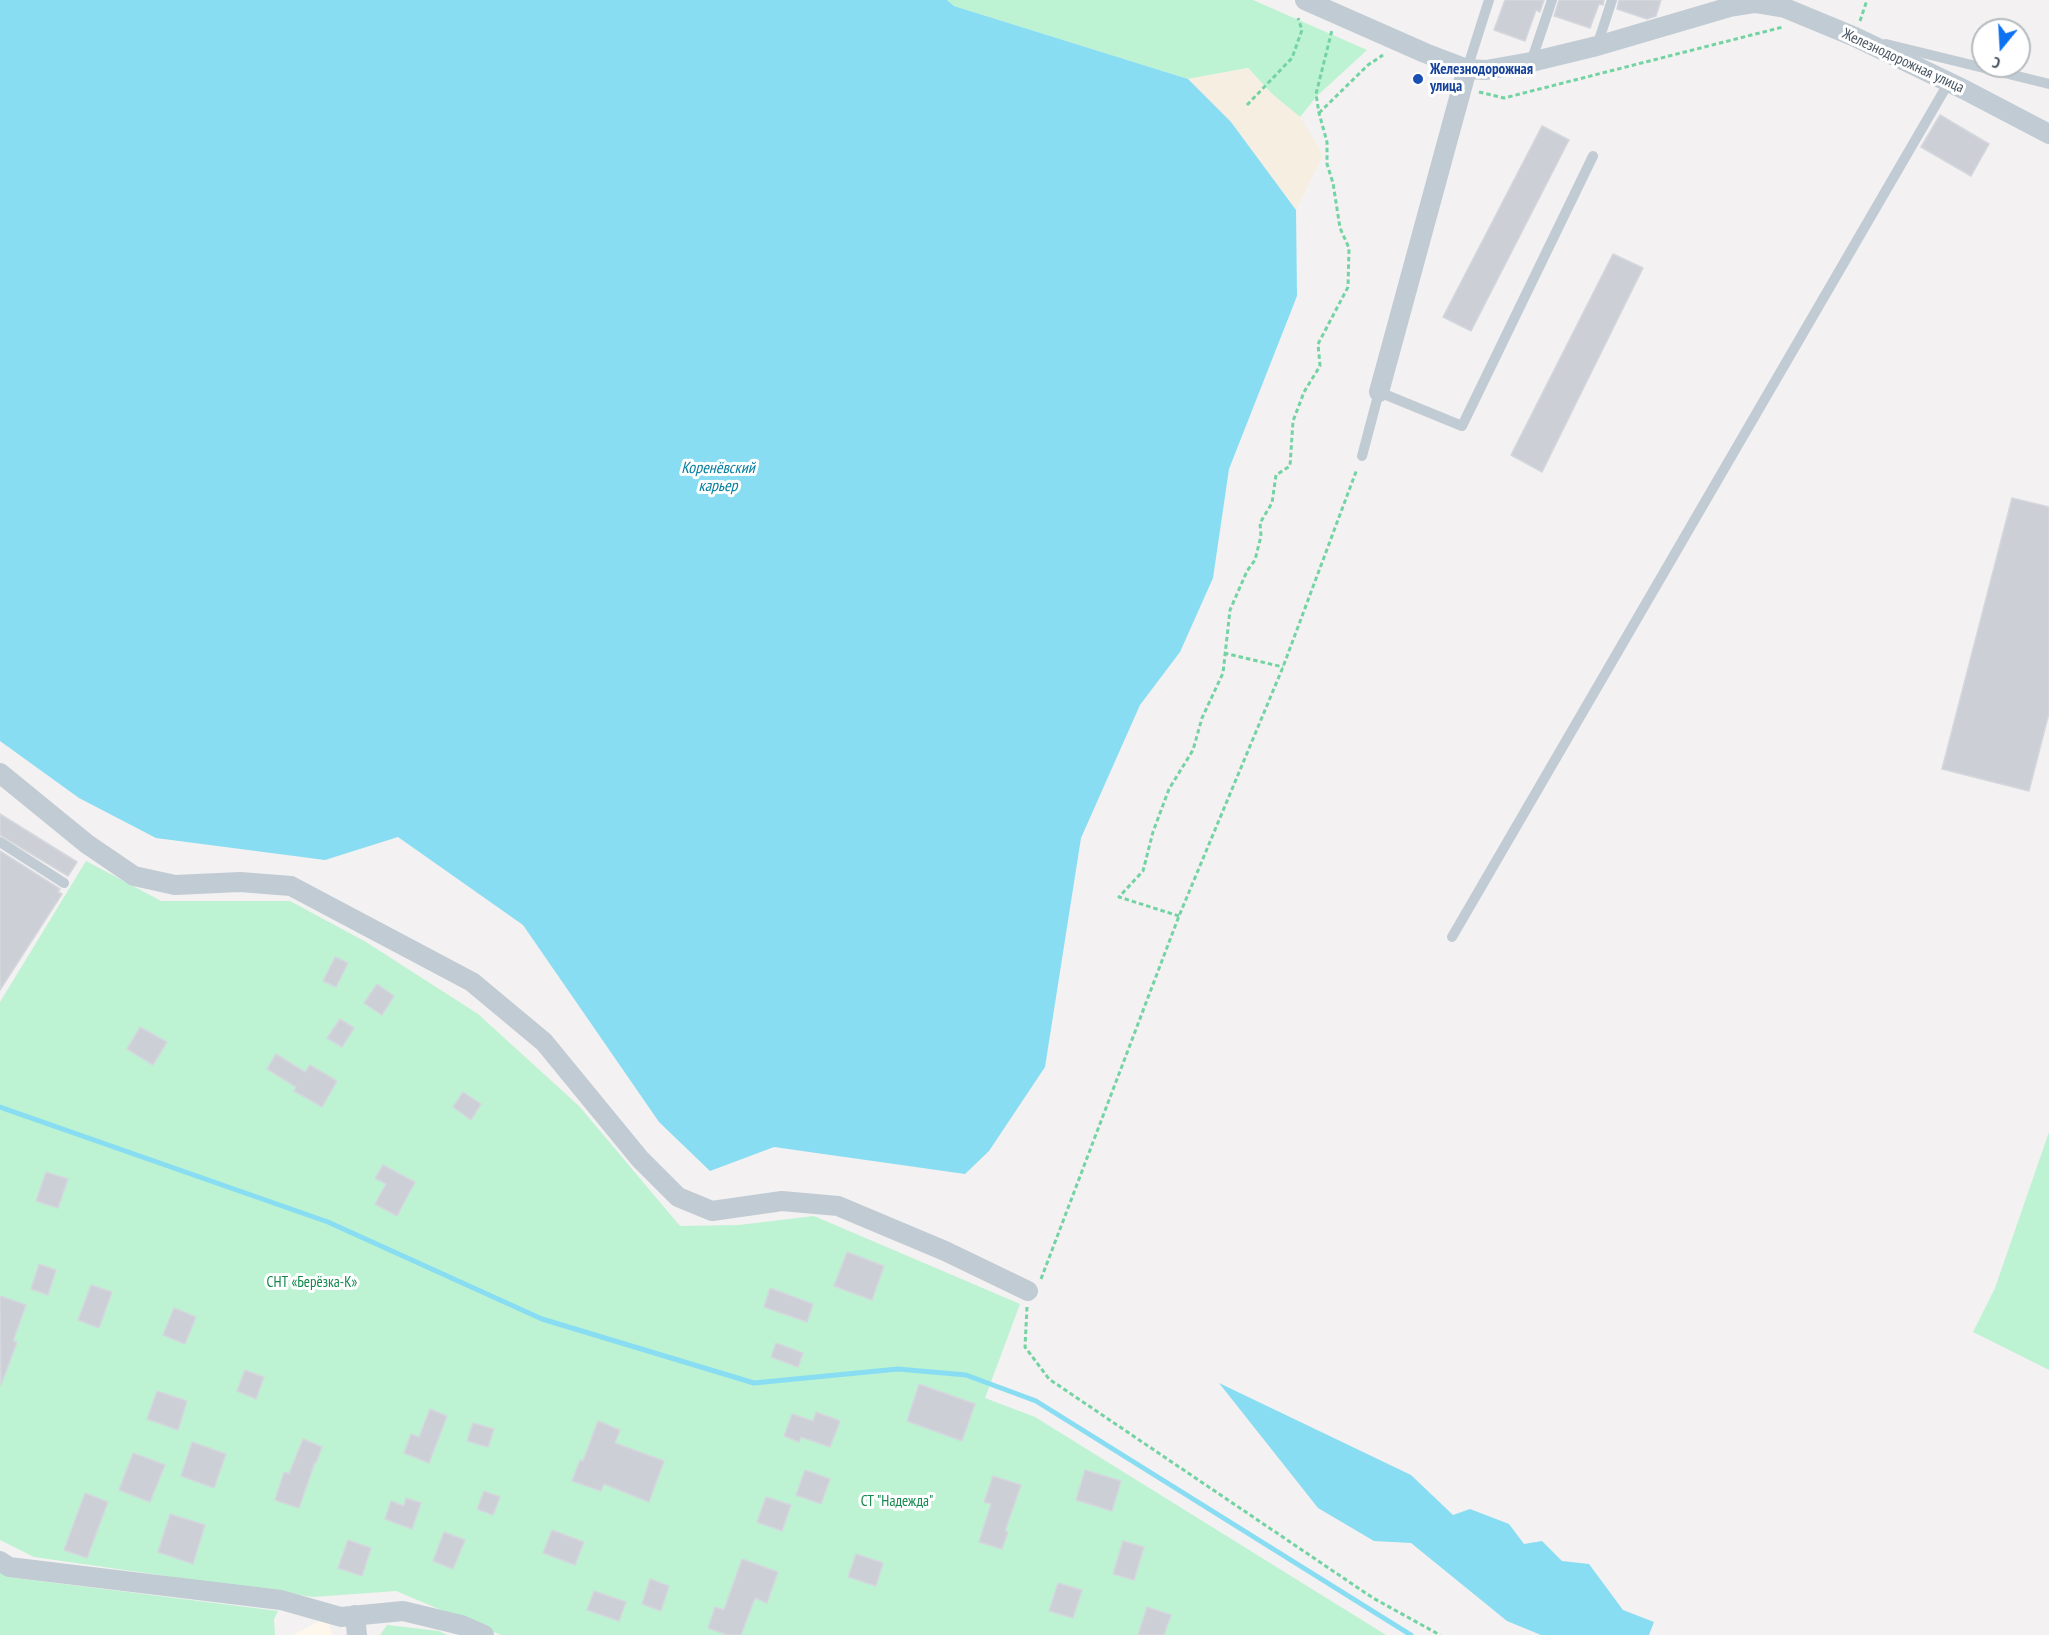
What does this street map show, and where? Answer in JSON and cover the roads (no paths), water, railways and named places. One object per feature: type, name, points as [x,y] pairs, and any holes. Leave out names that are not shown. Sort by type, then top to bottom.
[{"type":"street","name":"Железнодорожная улица","points":[[1300,4],[1467,69],[1486,70],[1598,46],[1730,7],[1755,3],[1785,8],[1855,37],[2049,134]]},
{"type":"street","points":[[1379,392],[1467,69]]},
{"type":"street","points":[[0,773],[87,844],[134,876],[175,885],[240,882],[291,886],[472,982],[544,1042],[640,1159],[678,1197],[712,1211],[782,1201],[837,1206],[945,1251],[1028,1291]]},
{"type":"street","points":[[0,1561],[9,1567],[281,1600],[341,1617],[356,1625],[403,1611],[461,1625],[484,1635]]},
{"type":"lane","points":[[1467,69],[1489,0]]},
{"type":"lane","points":[[1531,62],[1552,0]]},
{"type":"lane","points":[[1598,46],[1612,0]]},
{"type":"lane","points":[[1855,37],[2049,84]]},
{"type":"lane","points":[[1452,937],[1949,82]]},
{"type":"lane","points":[[1362,456],[1379,392],[1462,426],[1593,156]]},
{"type":"lane","points":[[0,842],[64,883]]},
{"type":"water","name":"Коренёвский карьер","points":[[0,0],[947,0],[954,6],[1188,79],[1231,122],[1296,210],[1297,296],[1229,469],[1213,578],[1180,652],[1140,705],[1081,838],[1045,1067],[989,1151],[965,1174],[774,1147],[710,1171],[659,1122],[523,925],[398,837],[325,860],[156,838],[79,798],[0,741]]},
{"type":"water","points":[[1219,1383],[1411,1475],[1453,1515],[1470,1509],[1509,1524],[1524,1544],[1542,1541],[1562,1561],[1589,1564],[1623,1610],[1654,1622],[1649,1635],[1541,1635],[1507,1621],[1411,1543],[1374,1541],[1318,1508]]},
{"type":"waterway","points":[[0,1107],[328,1222],[542,1319],[754,1383],[898,1369],[966,1375],[1036,1401],[1411,1635]]},
{"type":"place","name":"Железнодорожная улица","points":[[1418,79]]},
{"type":"park label","name":"СНТ «Берёзка-К»","points":[[312,1283]]},
{"type":"park label","name":"СТ \"Надежда\"","points":[[897,1502]]}]
